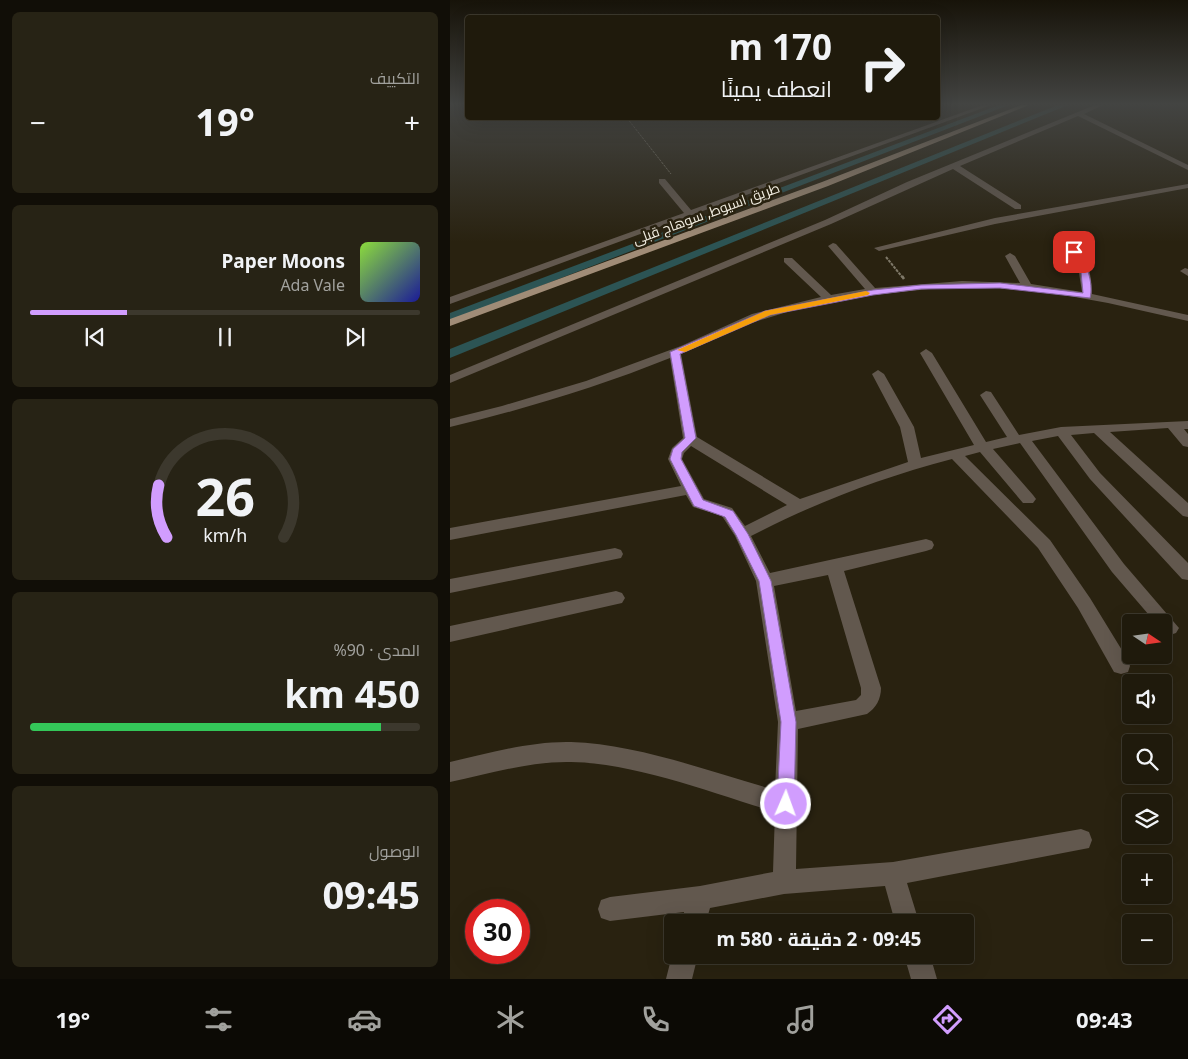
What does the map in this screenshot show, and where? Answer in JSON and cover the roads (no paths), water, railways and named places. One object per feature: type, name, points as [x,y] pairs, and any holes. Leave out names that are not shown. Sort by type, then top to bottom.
[{"type":"main road","name":"طريق اسيوط, سوهاج قبلى","points":[[450,323],[910,151]]},
{"type":"street","points":[[450,301],[862,151]]},
{"type":"street","points":[[450,379],[694,275],[828,222],[991,151]]},
{"type":"street","points":[[1153,151],[1188,168]]},
{"type":"street","points":[[954,166],[1018,207]]},
{"type":"street","points":[[662,181],[689,213]]},
{"type":"street","points":[[879,248],[995,221],[1188,186]]},
{"type":"street","points":[[834,246],[873,292]]},
{"type":"street","points":[[1074,252],[1085,272],[1088,296]]},
{"type":"street","points":[[1010,256],[1027,287]]},
{"type":"street","points":[[788,260],[830,300]]},
{"type":"street","points":[[450,423],[573,390],[675,352],[768,313],[873,292],[976,285],[1027,287],[1088,296],[1188,318]]},
{"type":"street","points":[[675,352],[690,438],[799,505]]},
{"type":"street","points":[[926,353],[982,446],[1028,499]]},
{"type":"street","points":[[878,374],[907,427],[915,463]]},
{"type":"street","points":[[986,395],[1118,568],[1158,614]]},
{"type":"street","points":[[1172,424],[1188,443]]},
{"type":"street","points":[[742,534],[799,505],[841,488],[915,463],[982,446],[1061,431],[1172,424],[1188,425]]},
{"type":"street","points":[[1098,429],[1188,512]]},
{"type":"street","points":[[1061,431],[1095,476],[1188,574]]},
{"type":"street","points":[[690,438],[677,451],[675,459],[698,503],[727,512],[742,534],[765,581],[788,722],[784,882]]},
{"type":"street","points":[[954,454],[1044,544],[1076,589],[1121,666]]},
{"type":"street","points":[[450,534],[691,489]]},
{"type":"street","points":[[765,581],[834,567],[926,544]]},
{"type":"street","points":[[450,586],[614,554]]},
{"type":"street","points":[[788,722],[860,708],[866,705],[871,696],[871,688],[834,567]]},
{"type":"street","points":[[450,634],[616,598]]},
{"type":"street","points":[[450,772],[514,758],[569,752],[614,755],[786,804]]},
{"type":"street","points":[[610,909],[700,898],[754,886],[784,882],[893,874],[1081,840]]},
{"type":"street","points":[[893,874],[905,914]]},
{"type":"street","points":[[696,914],[700,898]]},
{"type":"street","points":[[679,979],[683,964]]},
{"type":"street","points":[[920,964],[924,979]]},
{"type":"waterway","points":[[450,317],[885,151]]},
{"type":"waterway","points":[[450,354],[951,151]]}]
